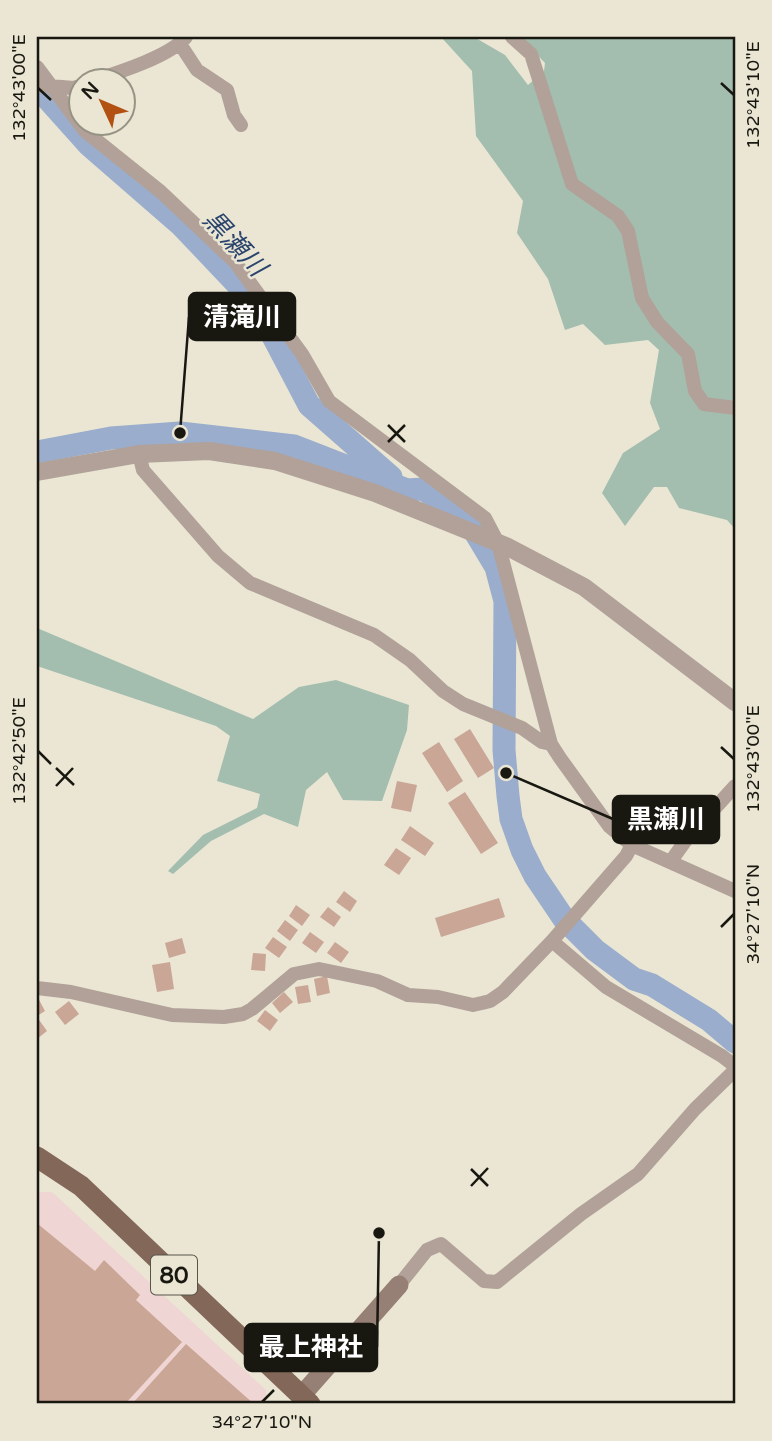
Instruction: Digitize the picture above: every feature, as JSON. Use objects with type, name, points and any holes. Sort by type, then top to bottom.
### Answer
[{"type":"main road","name":"80","points":[[39,1161],[81,1186],[302,1401]]},
{"type":"main road","points":[[302,1401],[399,1285]]},
{"type":"street","points":[[512,37],[531,54],[572,184],[618,216],[628,232],[642,298],[657,322],[688,354],[695,391],[704,404],[735,408]]},
{"type":"street","points":[[134,66],[183,41],[197,70],[227,90],[234,115],[241,125]]},
{"type":"street","points":[[37,67],[45,86],[85,131],[161,192],[235,262],[302,354],[329,401],[485,518],[498,543],[551,744],[609,827],[632,845],[735,891]]},
{"type":"street","points":[[45,86],[66,87]]},
{"type":"street","points":[[37,472],[139,454],[209,451],[275,461],[375,493],[498,543],[584,587],[735,702]]},
{"type":"street","points":[[139,454],[143,470],[218,556],[250,583],[374,635],[410,660],[443,691],[463,705],[522,728],[542,742],[551,744]]},
{"type":"street","points":[[671,861],[686,840],[735,786]]},
{"type":"street","points":[[37,988],[71,992],[172,1015],[224,1017],[243,1014],[252,1009],[293,974],[319,969],[377,981],[408,995],[438,997],[473,1005],[490,1001],[503,992],[554,939],[626,856],[632,845]]},
{"type":"street","points":[[399,1285],[427,1250],[441,1244],[484,1281],[497,1282],[581,1214],[638,1174],[735,1068],[722,1056],[606,987],[554,939]]},
{"type":"shaded area","points":[[37,1192],[52,1192],[266,1390],[267,1404],[37,1404]]},
{"type":"green space","points":[[441,37],[474,37],[505,55],[528,85],[544,71],[545,63],[520,37],[735,37],[735,529],[727,520],[679,508],[667,487],[654,487],[625,526],[602,493],[623,453],[660,429],[650,403],[659,350],[648,340],[605,345],[583,324],[565,330],[548,279],[517,233],[523,201],[476,136],[472,71]]},
{"type":"green space","points":[[37,628],[253,719],[299,687],[336,680],[409,705],[407,730],[382,801],[343,800],[327,772],[306,790],[298,827],[264,814],[211,841],[173,874],[168,871],[203,835],[257,808],[260,794],[217,781],[230,736],[216,726],[37,666]]},
{"type":"building","points":[[470,729],[494,768],[478,778],[454,739]]},
{"type":"building","points":[[439,742],[463,781],[447,792],[422,753]]},
{"type":"building","points":[[397,781],[417,785],[411,812],[391,808]]},
{"type":"building","points":[[465,792],[498,843],[481,854],[448,803]]},
{"type":"building","points":[[410,826],[434,843],[425,856],[401,840]]},
{"type":"building","points":[[396,848],[411,858],[399,875],[384,865]]},
{"type":"building","points":[[344,891],[357,901],[350,912],[336,902]]},
{"type":"building","points":[[499,898],[505,917],[441,937],[435,918]]},
{"type":"building","points":[[296,905],[310,915],[302,926],[289,916]]},
{"type":"building","points":[[328,907],[341,917],[334,927],[320,917]]},
{"type":"building","points":[[285,920],[298,930],[290,941],[277,931]]},
{"type":"building","points":[[310,932],[324,942],[316,953],[302,943]]},
{"type":"building","points":[[273,937],[287,947],[279,958],[265,948]]},
{"type":"building","points":[[182,938],[186,953],[169,958],[165,943]]},
{"type":"building","points":[[335,942],[349,952],[341,963],[327,953]]},
{"type":"building","points":[[253,953],[266,954],[265,971],[251,970]]},
{"type":"building","points":[[170,962],[174,989],[157,992],[152,965]]},
{"type":"building","points":[[327,976],[330,993],[317,996],[314,979]]},
{"type":"building","points":[[308,985],[311,1002],[298,1004],[295,987]]},
{"type":"building","points":[[284,992],[293,1002],[280,1013],[272,1003]]},
{"type":"building","points":[[37,996],[45,1011],[37,1016]]},
{"type":"building","points":[[69,1001],[79,1014],[65,1025],[55,1012]]},
{"type":"building","points":[[265,1010],[278,1020],[270,1031],[257,1021]]},
{"type":"building","points":[[37,1017],[47,1031],[37,1039]]},
{"type":"building","points":[[38,1224],[95,1271],[104,1260],[140,1295],[136,1300],[182,1342],[125,1404],[37,1404]]},
{"type":"building","points":[[186,1344],[254,1404],[132,1404]]},
{"type":"waterway","name":"黒瀬川","points":[[37,87],[89,145],[181,225],[238,285],[267,325],[309,405],[391,477]]},
{"type":"waterway","name":"黒瀬川","points":[[37,452],[111,438],[180,433],[294,446],[407,490],[423,489],[453,509],[472,527],[496,567],[505,601],[504,750],[508,796],[511,819],[535,876],[564,919],[595,950],[634,979],[652,985],[709,1020],[735,1042]]},
{"type":"place","name":"清滝川","points":[[180,433]]},
{"type":"place","name":"黒瀬川","points":[[506,773]]},
{"type":"place","name":"最上神社","points":[[379,1233]]}]
